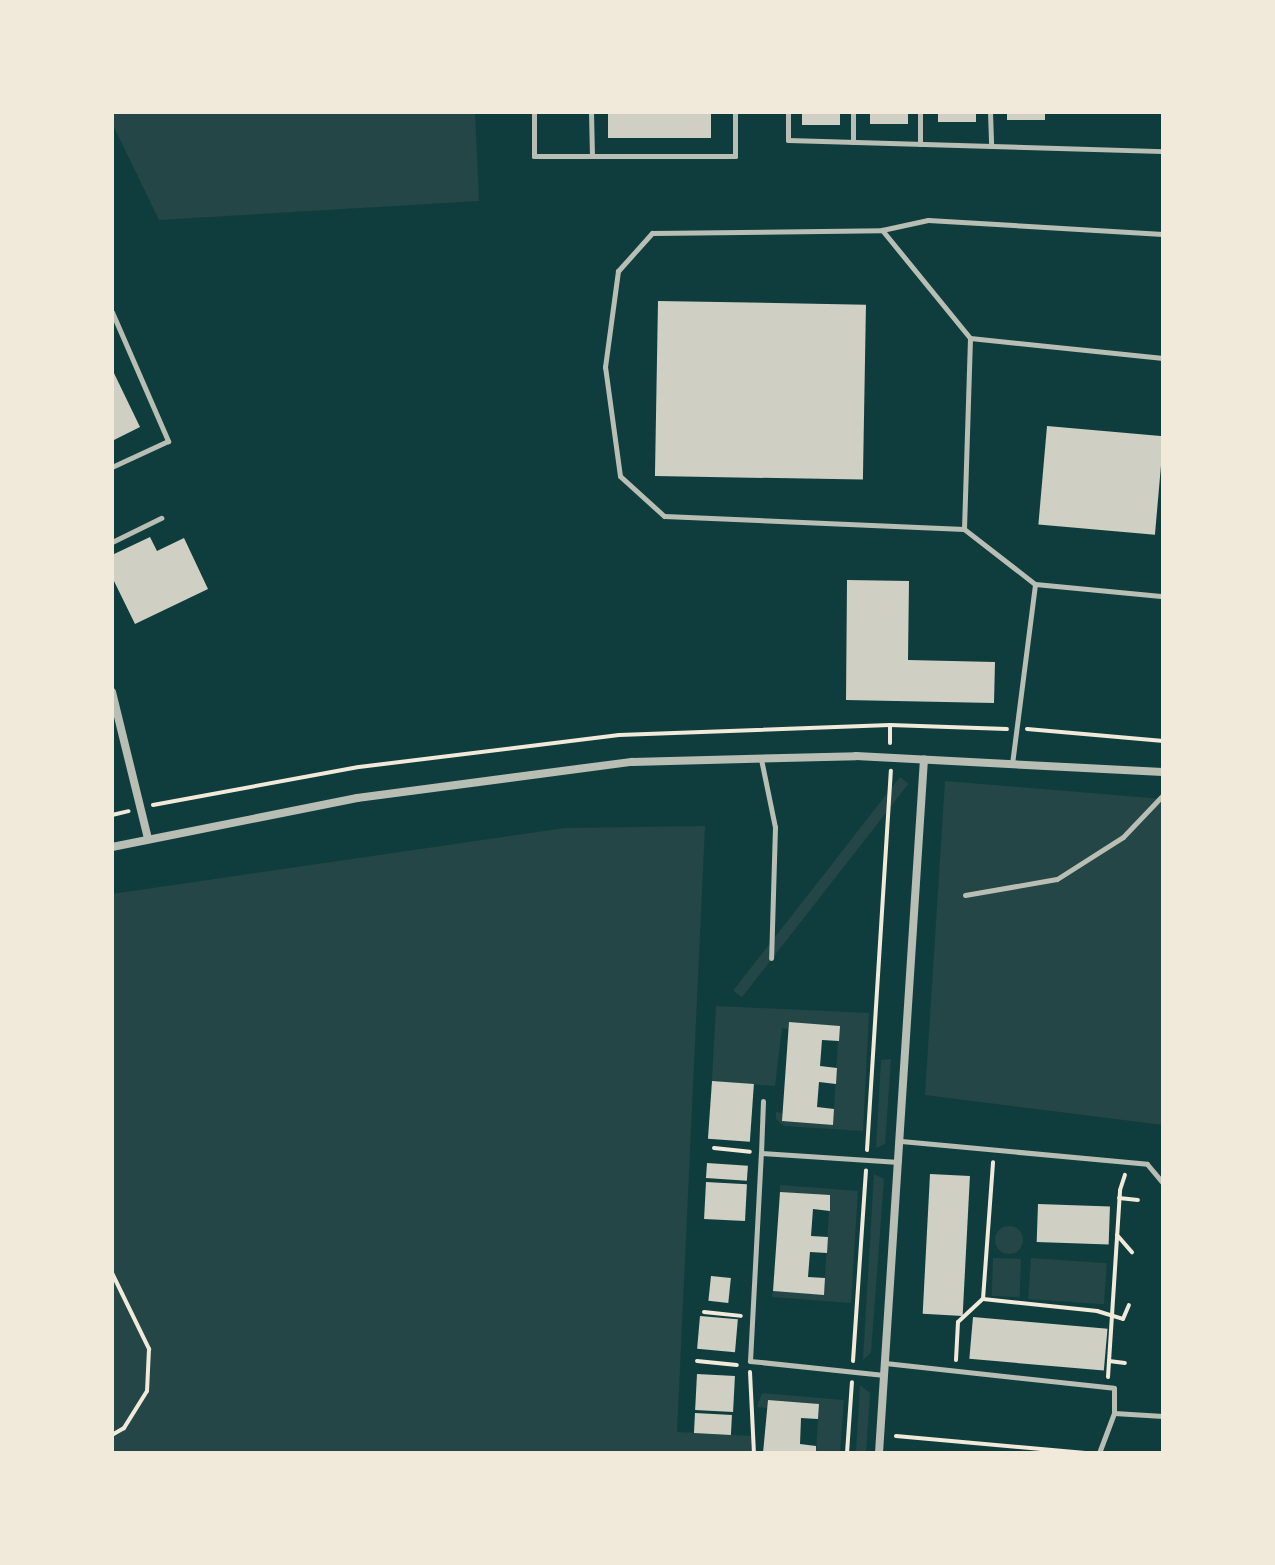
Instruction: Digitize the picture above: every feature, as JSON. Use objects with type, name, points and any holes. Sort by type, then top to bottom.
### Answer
[{"type":"street","points":[[113,698],[148,839]]},
{"type":"street","points":[[112,847],[357,798],[632,762],[890,758],[1163,772]]},
{"type":"street","points":[[879,1453],[924,759]]},
{"type":"lane","points":[[534,112],[534,156],[735,156],[735,112]]},
{"type":"lane","points":[[591,112],[592,156]]},
{"type":"lane","points":[[788,112],[788,140],[1163,151]]},
{"type":"lane","points":[[853,112],[853,142]]},
{"type":"lane","points":[[920,112],[920,144]]},
{"type":"lane","points":[[990,112],[991,146]]},
{"type":"lane","points":[[1163,234],[928,220],[882,230],[652,233],[618,271],[605,367],[620,476],[664,516],[964,529],[1035,584],[1163,596]]},
{"type":"lane","points":[[882,230],[970,338],[964,529]]},
{"type":"lane","points":[[112,312],[168,441],[112,467]]},
{"type":"lane","points":[[970,338],[1163,358]]},
{"type":"lane","points":[[112,542],[161,518]]},
{"type":"lane","points":[[1012,764],[1035,584]]},
{"type":"lane","points":[[761,759],[775,827],[771,958]]},
{"type":"lane","points":[[965,895],[1057,879],[1123,837],[1163,795]]},
{"type":"lane","points":[[763,1101],[750,1361],[884,1375]]},
{"type":"lane","points":[[901,1141],[1147,1164],[1163,1183]]},
{"type":"lane","points":[[761,1153],[899,1162]]},
{"type":"lane","points":[[885,1363],[1114,1388],[1114,1413],[1099,1453]]},
{"type":"lane","points":[[1114,1413],[1163,1416]]},
{"type":"path","points":[[847,1453],[890,725]]},
{"type":"path","points":[[714,1148],[761,1153]]},
{"type":"path","points":[[955,1371],[958,1322],[983,1299],[994,1150]]},
{"type":"path","points":[[1107,1388],[1119,1198],[1130,1163]]},
{"type":"path","points":[[1119,1198],[1138,1200]]},
{"type":"path","points":[[1117,1235],[1132,1252]]},
{"type":"path","points":[[112,1273],[149,1349],[147,1391],[124,1428],[112,1435]]},
{"type":"path","points":[[983,1299],[1097,1311],[1123,1319],[1129,1305]]},
{"type":"path","points":[[704,1312],[752,1317]]},
{"type":"path","points":[[697,1361],[740,1366],[750,1361],[754,1453]]},
{"type":"path","points":[[1109,1361],[1125,1363]]},
{"type":"path","points":[[896,1436],[1088,1453]]},
{"type":"shaded area","points":[[112,112],[475,112],[479,201],[159,220],[112,123]]},
{"type":"shaded area","points":[[900,777],[909,784],[742,997],[733,991]]},
{"type":"shaded area","points":[[945,781],[1163,799],[1163,1125],[925,1095]]},
{"type":"shaded area","points":[[705,826],[677,1432],[753,1436],[752,1453],[112,1453],[112,894],[565,828]]},
{"type":"shaded area","points":[[716,1006],[869,1013],[863,1131],[784,1126],[776,1119],[776,1112],[783,1113],[783,1121],[833,1125],[839,1026],[789,1022],[788,1029],[782,1028],[775,1086],[712,1081]]},
{"type":"shaded area","points":[[891,1059],[885,1144],[876,1148],[881,1060]]},
{"type":"shaded area","points":[[874,1174],[884,1179],[871,1353],[863,1360]]},
{"type":"shaded area","points":[[780,1185],[858,1191],[851,1303],[772,1297],[773,1291],[824,1294],[830,1196],[780,1192]]},
{"type":"shaded area","points":[[1009,1226],[1019,1230],[1023,1240],[1019,1250],[1009,1254],[999,1250],[995,1240],[999,1230]]},
{"type":"shaded area","points":[[993,1258],[1021,1259],[1020,1297],[992,1296]]},
{"type":"shaded area","points":[[1031,1258],[1107,1263],[1104,1304],[1028,1299]]},
{"type":"shaded area","points":[[860,1385],[870,1393],[866,1453],[856,1453]]},
{"type":"shaded area","points":[[762,1393],[844,1400],[840,1453],[816,1453],[819,1404],[769,1400],[768,1408],[757,1407]]},
{"type":"building","points":[[608,112],[711,112],[711,138],[608,138]]},
{"type":"building","points":[[802,112],[840,112],[840,125],[802,125]]},
{"type":"building","points":[[870,112],[908,112],[908,124],[870,124]]},
{"type":"building","points":[[938,112],[976,112],[976,122],[938,122]]},
{"type":"building","points":[[1007,112],[1045,112],[1045,120],[1007,120]]},
{"type":"building","points":[[658,301],[866,305],[863,480],[655,476]]},
{"type":"building","points":[[112,369],[140,427],[112,441]]},
{"type":"building","points":[[1047,426],[1163,436],[1155,535],[1038,525]]},
{"type":"building","points":[[150,537],[157,551],[184,538],[208,589],[135,624],[112,577],[112,555]]},
{"type":"building","points":[[847,580],[909,581],[908,660],[995,662],[994,703],[846,700]]},
{"type":"building","points":[[789,1022],[840,1026],[839,1041],[822,1040],[820,1066],[837,1068],[836,1084],[819,1082],[817,1107],[834,1109],[833,1125],[782,1121]]},
{"type":"building","points":[[712,1081],[754,1084],[750,1142],[708,1139]]},
{"type":"building","points":[[707,1163],[748,1166],[747,1181],[706,1178]]},
{"type":"building","points":[[930,1174],[970,1176],[963,1316],[923,1314]]},
{"type":"building","points":[[706,1182],[747,1184],[745,1221],[704,1219]]},
{"type":"building","points":[[780,1192],[830,1195],[830,1211],[813,1209],[811,1236],[828,1237],[827,1253],[810,1252],[808,1277],[825,1278],[824,1295],[773,1291]]},
{"type":"building","points":[[1038,1204],[1110,1207],[1109,1244],[1037,1242]]},
{"type":"building","points":[[711,1276],[731,1278],[728,1303],[708,1301]]},
{"type":"building","points":[[700,1316],[738,1319],[735,1352],[697,1349]]},
{"type":"building","points":[[973,1317],[1107,1329],[1104,1371],[969,1359]]},
{"type":"building","points":[[697,1374],[735,1376],[733,1412],[695,1410]]},
{"type":"building","points":[[768,1400],[819,1404],[818,1419],[801,1418],[800,1444],[816,1446],[816,1453],[763,1453]]},
{"type":"building","points":[[695,1413],[732,1415],[731,1435],[694,1433]]}]
